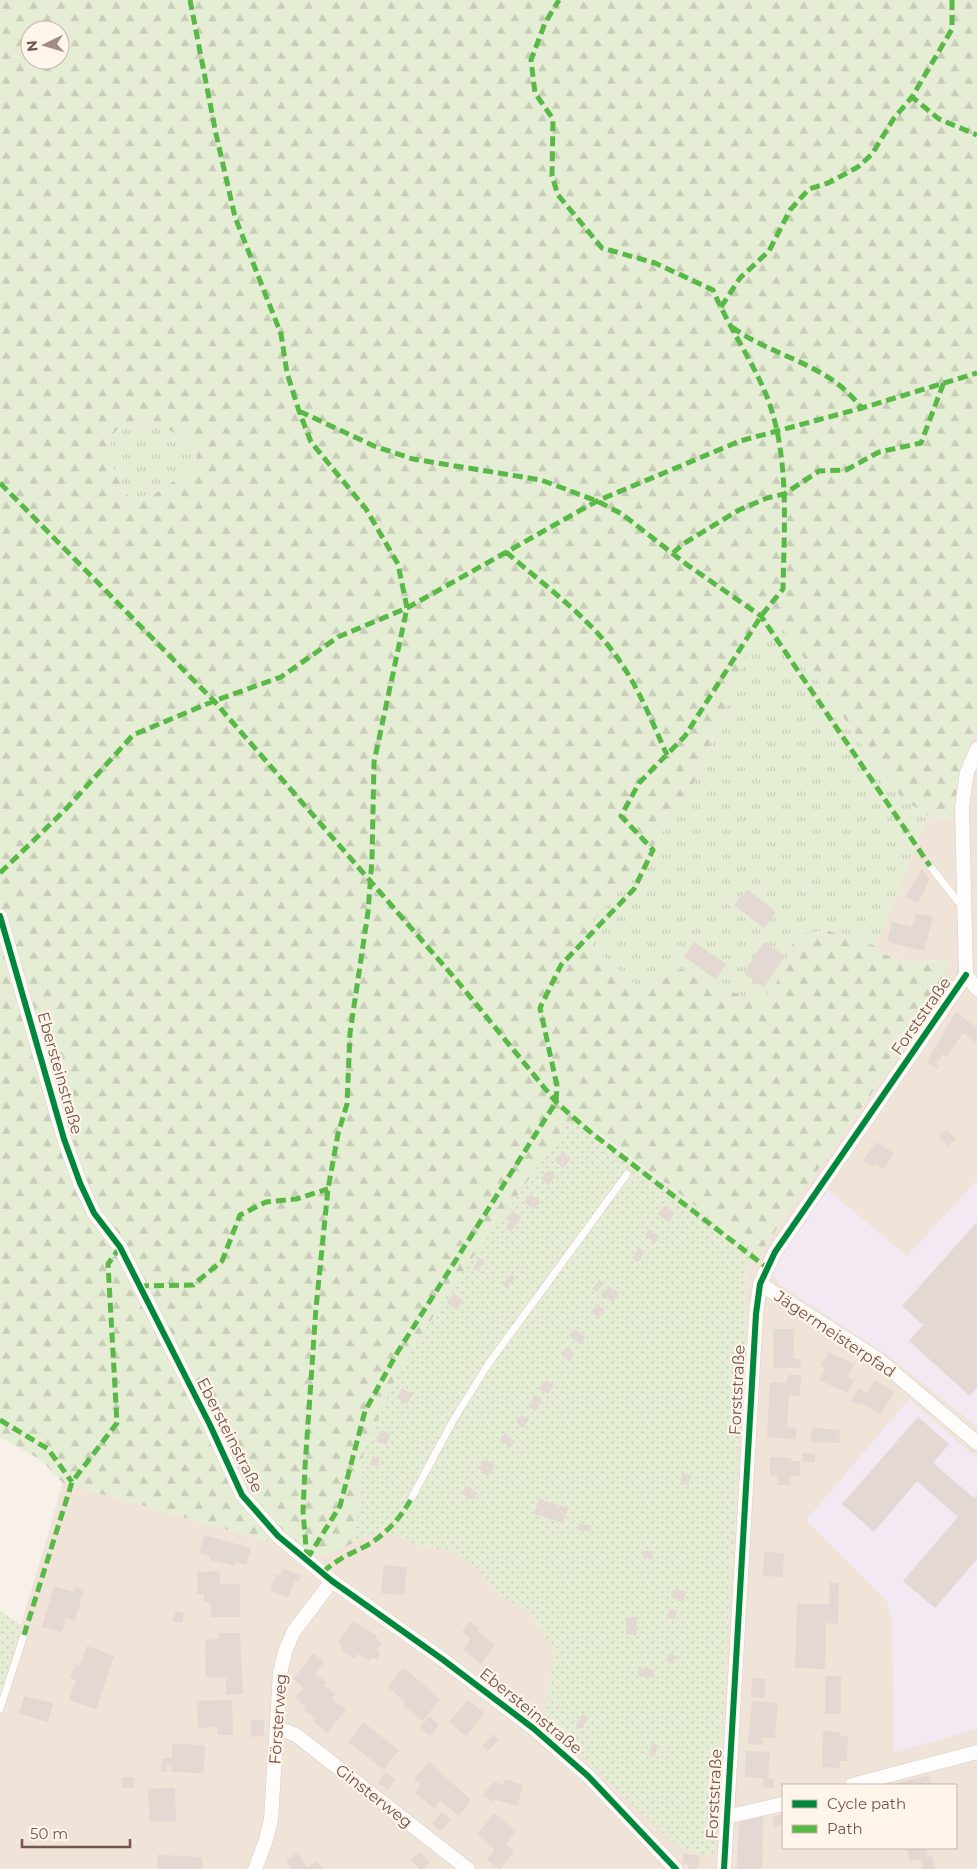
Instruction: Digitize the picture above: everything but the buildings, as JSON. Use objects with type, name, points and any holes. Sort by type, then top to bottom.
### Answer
[{"type":"street","points":[[977,749],[967,772],[962,807],[966,911],[966,975],[977,989]]},
{"type":"street","name":"Ebersteinstraße","points":[[0,916],[64,1139],[80,1184],[94,1213],[120,1247],[242,1495],[278,1536],[332,1581],[442,1659],[532,1728],[588,1776],[676,1869]]},
{"type":"street","name":"Forststraße","points":[[724,1869],[756,1314],[760,1284],[775,1252],[966,975]]},
{"type":"street","name":"Jägermeisterpfad","points":[[760,1284],[878,1360],[977,1443]]},
{"type":"street","name":"Försterweg","points":[[255,1869],[271,1820],[280,1673],[286,1649],[298,1626],[332,1581]]},
{"type":"street","name":"Ginsterweg","points":[[278,1728],[296,1735],[468,1869]]},
{"type":"street","points":[[856,1784],[977,1752]]},
{"type":"street","points":[[726,1817],[782,1804]]},
{"type":"lane","points":[[930,866],[956,903],[966,911]]},
{"type":"lane","points":[[412,1497],[454,1418],[489,1363],[627,1174]]},
{"type":"lane","points":[[0,1709],[24,1635]]},
{"type":"shaded area","points":[[977,729],[977,1869],[0,1869],[0,1696],[63,1483],[278,1544],[362,1538],[381,1530],[412,1543],[455,1552],[481,1572],[503,1598],[530,1613],[555,1651],[544,1719],[746,1320],[744,1292],[747,1267],[759,1254],[932,1007],[935,960],[913,963],[883,954],[876,946],[928,816],[952,819],[960,767]]},
{"type":"shaded area","points":[[977,1180],[977,1427],[891,1358],[780,1285],[773,1275],[771,1265],[828,1190],[907,1256]]},
{"type":"shaded area","points":[[909,1399],[977,1458],[977,1729],[894,1753],[892,1623],[887,1601],[806,1520]]},
{"type":"green space","points":[[0,0],[977,0],[977,729],[960,767],[952,819],[928,816],[902,798],[868,754],[779,621],[755,635],[697,778],[637,871],[591,922],[593,948],[640,988],[654,985],[681,969],[755,1002],[773,991],[796,935],[826,930],[876,946],[883,954],[913,963],[946,960],[946,970],[932,1007],[759,1254],[595,1130],[363,1456],[355,1542],[326,1556],[278,1544],[63,1483],[41,1460],[0,1437]],"holes":[[[148,419],[184,438],[197,454],[195,467],[148,498],[131,499],[120,482],[111,460],[110,449],[116,431],[130,422]]]},
{"type":"green space","points":[[148,419],[184,438],[197,455],[195,467],[148,498],[131,499],[120,482],[111,460],[110,449],[112,439],[116,431],[125,424]]},
{"type":"green space","points":[[779,621],[868,754],[902,798],[928,816],[876,946],[826,930],[796,935],[773,991],[755,1002],[681,969],[654,985],[640,988],[593,948],[591,922],[637,871],[697,778],[755,635]]},
{"type":"green space","points":[[579,1120],[759,1254],[747,1267],[744,1292],[746,1320],[715,1853],[706,1855],[680,1849],[544,1719],[555,1651],[530,1613],[503,1598],[481,1572],[454,1552],[412,1543],[381,1530],[355,1542],[363,1456],[393,1383],[448,1292],[570,1122]]},
{"type":"green space","points":[[0,1611],[21,1625],[0,1696]]},
{"type":"marked path","points":[[190,0],[216,134],[235,217],[281,334],[287,373],[299,411],[311,442],[366,509],[398,564],[407,608],[374,762],[372,859],[368,912],[350,1033],[347,1104],[338,1134],[328,1189],[316,1308],[305,1467],[303,1511],[307,1559]]},
{"type":"marked path","points":[[307,1559],[340,1506],[365,1411],[397,1353],[556,1102],[557,1086],[540,1008],[561,965],[634,889],[653,850],[621,816],[639,783],[685,736],[761,616],[783,589],[784,486],[778,434],[762,385],[713,290],[655,263],[602,248],[558,195],[552,176],[553,119],[535,93],[531,60],[545,23],[559,0]]},
{"type":"marked path","points":[[952,0],[952,29],[912,97],[939,119],[977,135]]},
{"type":"marked path","points":[[721,307],[740,278],[769,251],[790,210],[809,189],[828,183],[858,167],[872,154],[894,118],[912,97]]},
{"type":"marked path","points":[[732,327],[753,340],[833,380],[862,408]]},
{"type":"marked path","points":[[0,873],[65,810],[133,735],[214,701],[281,677],[338,637],[407,608],[597,501],[740,441],[862,408],[977,373]]},
{"type":"marked path","points":[[673,553],[683,544],[739,510],[767,498],[784,494],[819,471],[846,470],[879,452],[921,443],[944,382]]},
{"type":"marked path","points":[[299,411],[374,446],[413,459],[541,480],[597,501],[622,514],[686,564],[761,616],[930,866]]},
{"type":"marked path","points":[[0,483],[214,701],[458,982],[556,1102],[589,1131],[766,1267]]},
{"type":"marked path","points":[[506,552],[568,604],[610,648],[634,685],[667,755]]},
{"type":"marked path","points":[[139,1286],[193,1285],[222,1261],[240,1215],[266,1202],[296,1199],[328,1189]]},
{"type":"marked path","points":[[24,1635],[72,1482],[117,1423],[108,1264],[120,1247]]},
{"type":"marked path","points":[[0,1420],[48,1449],[72,1482]]},
{"type":"marked path","points":[[323,1572],[339,1560],[380,1537],[398,1518],[412,1497]]},
{"type":"cycle path","points":[[0,916],[64,1139],[80,1183],[94,1213],[120,1247],[210,1425],[242,1495],[278,1536],[332,1581],[442,1659],[533,1728],[588,1776],[676,1869]]},
{"type":"cycle path","points":[[724,1869],[756,1314],[760,1284],[775,1252],[966,975]]}]
